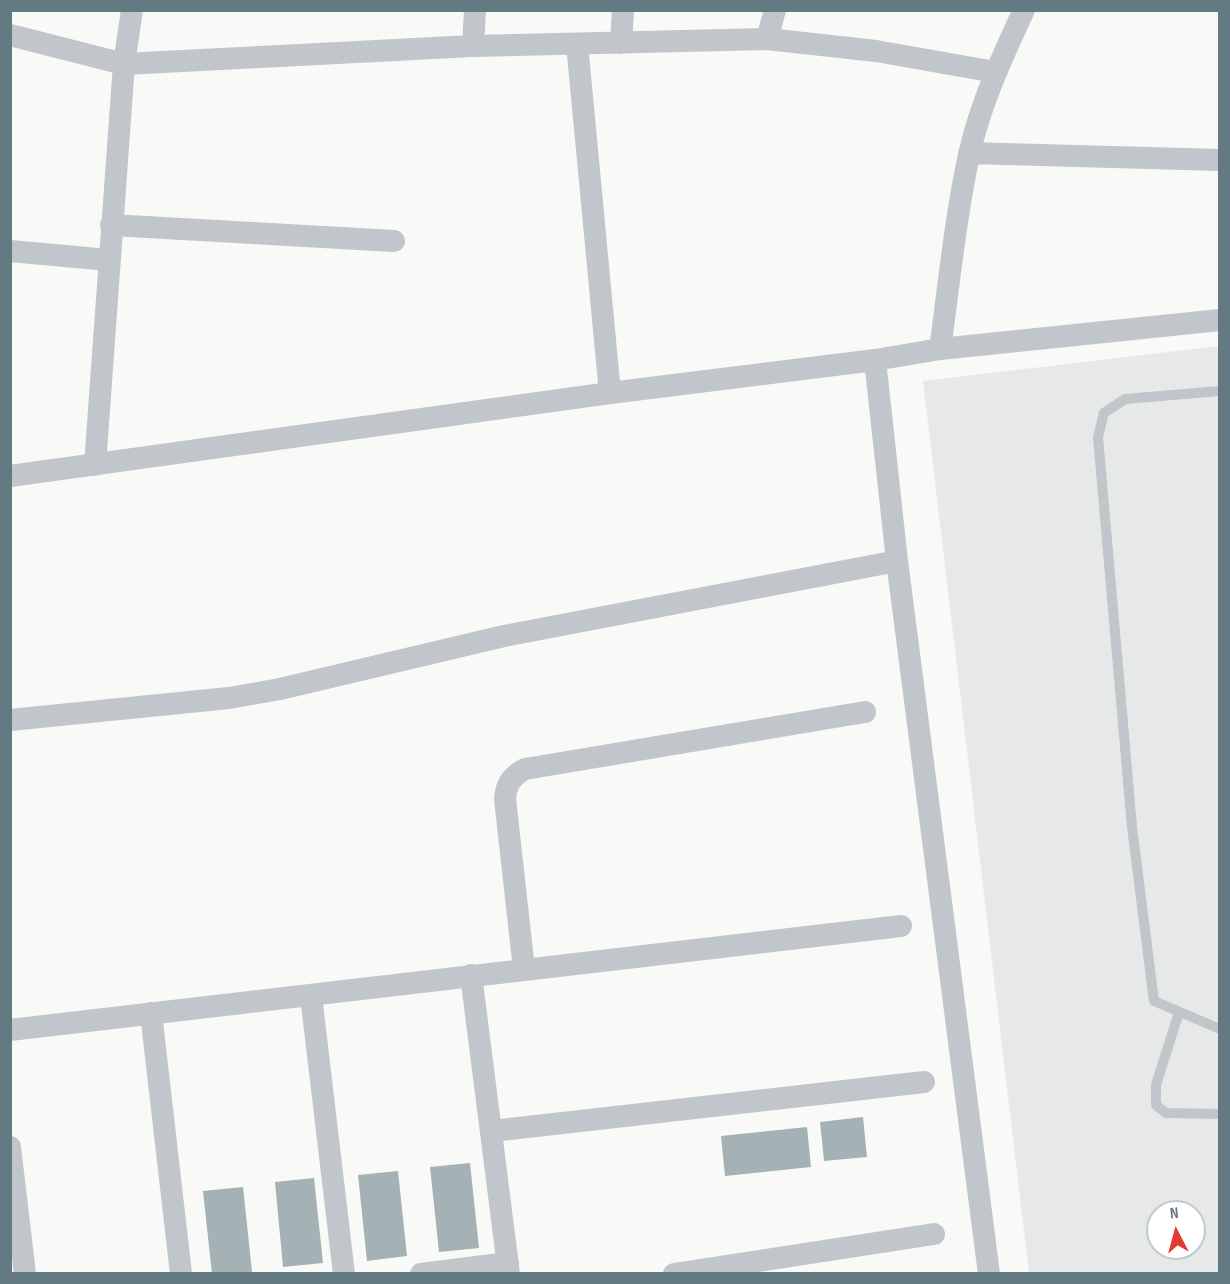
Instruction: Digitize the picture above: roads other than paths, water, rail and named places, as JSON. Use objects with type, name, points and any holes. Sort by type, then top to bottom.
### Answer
[{"type":"street","points":[[95,465],[108,260],[124,64],[132,10]]},
{"type":"street","points":[[473,46],[475,10]]},
{"type":"street","points":[[621,42],[623,10]]},
{"type":"street","points":[[767,39],[775,10]]},
{"type":"street","points":[[940,350],[969,153],[995,72],[1024,10]]},
{"type":"street","points":[[10,35],[124,64],[473,46],[767,39],[876,51],[995,72]]},
{"type":"street","points":[[577,44],[610,393]]},
{"type":"street","points":[[969,153],[1220,160]]},
{"type":"street","points":[[111,225],[394,241]]},
{"type":"street","points":[[10,251],[108,260]]},
{"type":"street","points":[[10,476],[940,350],[1220,320]]},
{"type":"street","points":[[875,360],[897,561],[989,1274]]},
{"type":"street","points":[[10,720],[229,698],[280,690],[504,636],[897,561]]},
{"type":"street","points":[[524,969],[505,799],[510,780],[518,773],[525,769],[865,712]]},
{"type":"street","points":[[10,1030],[901,926]]},
{"type":"street","points":[[421,1274],[509,1268],[471,975]]},
{"type":"street","points":[[311,996],[344,1274]]},
{"type":"street","points":[[151,1013],[182,1274]]},
{"type":"street","points":[[492,1131],[924,1082]]},
{"type":"street","points":[[10,1147],[25,1274]]},
{"type":"street","points":[[674,1274],[933,1234]]},
{"type":"lane","points":[[1220,391],[1125,399],[1104,413],[1098,437],[1132,827],[1154,1001],[1220,1029]]},
{"type":"lane","points":[[1179,1012],[1156,1084],[1156,1105],[1166,1113],[1220,1114]]}]
